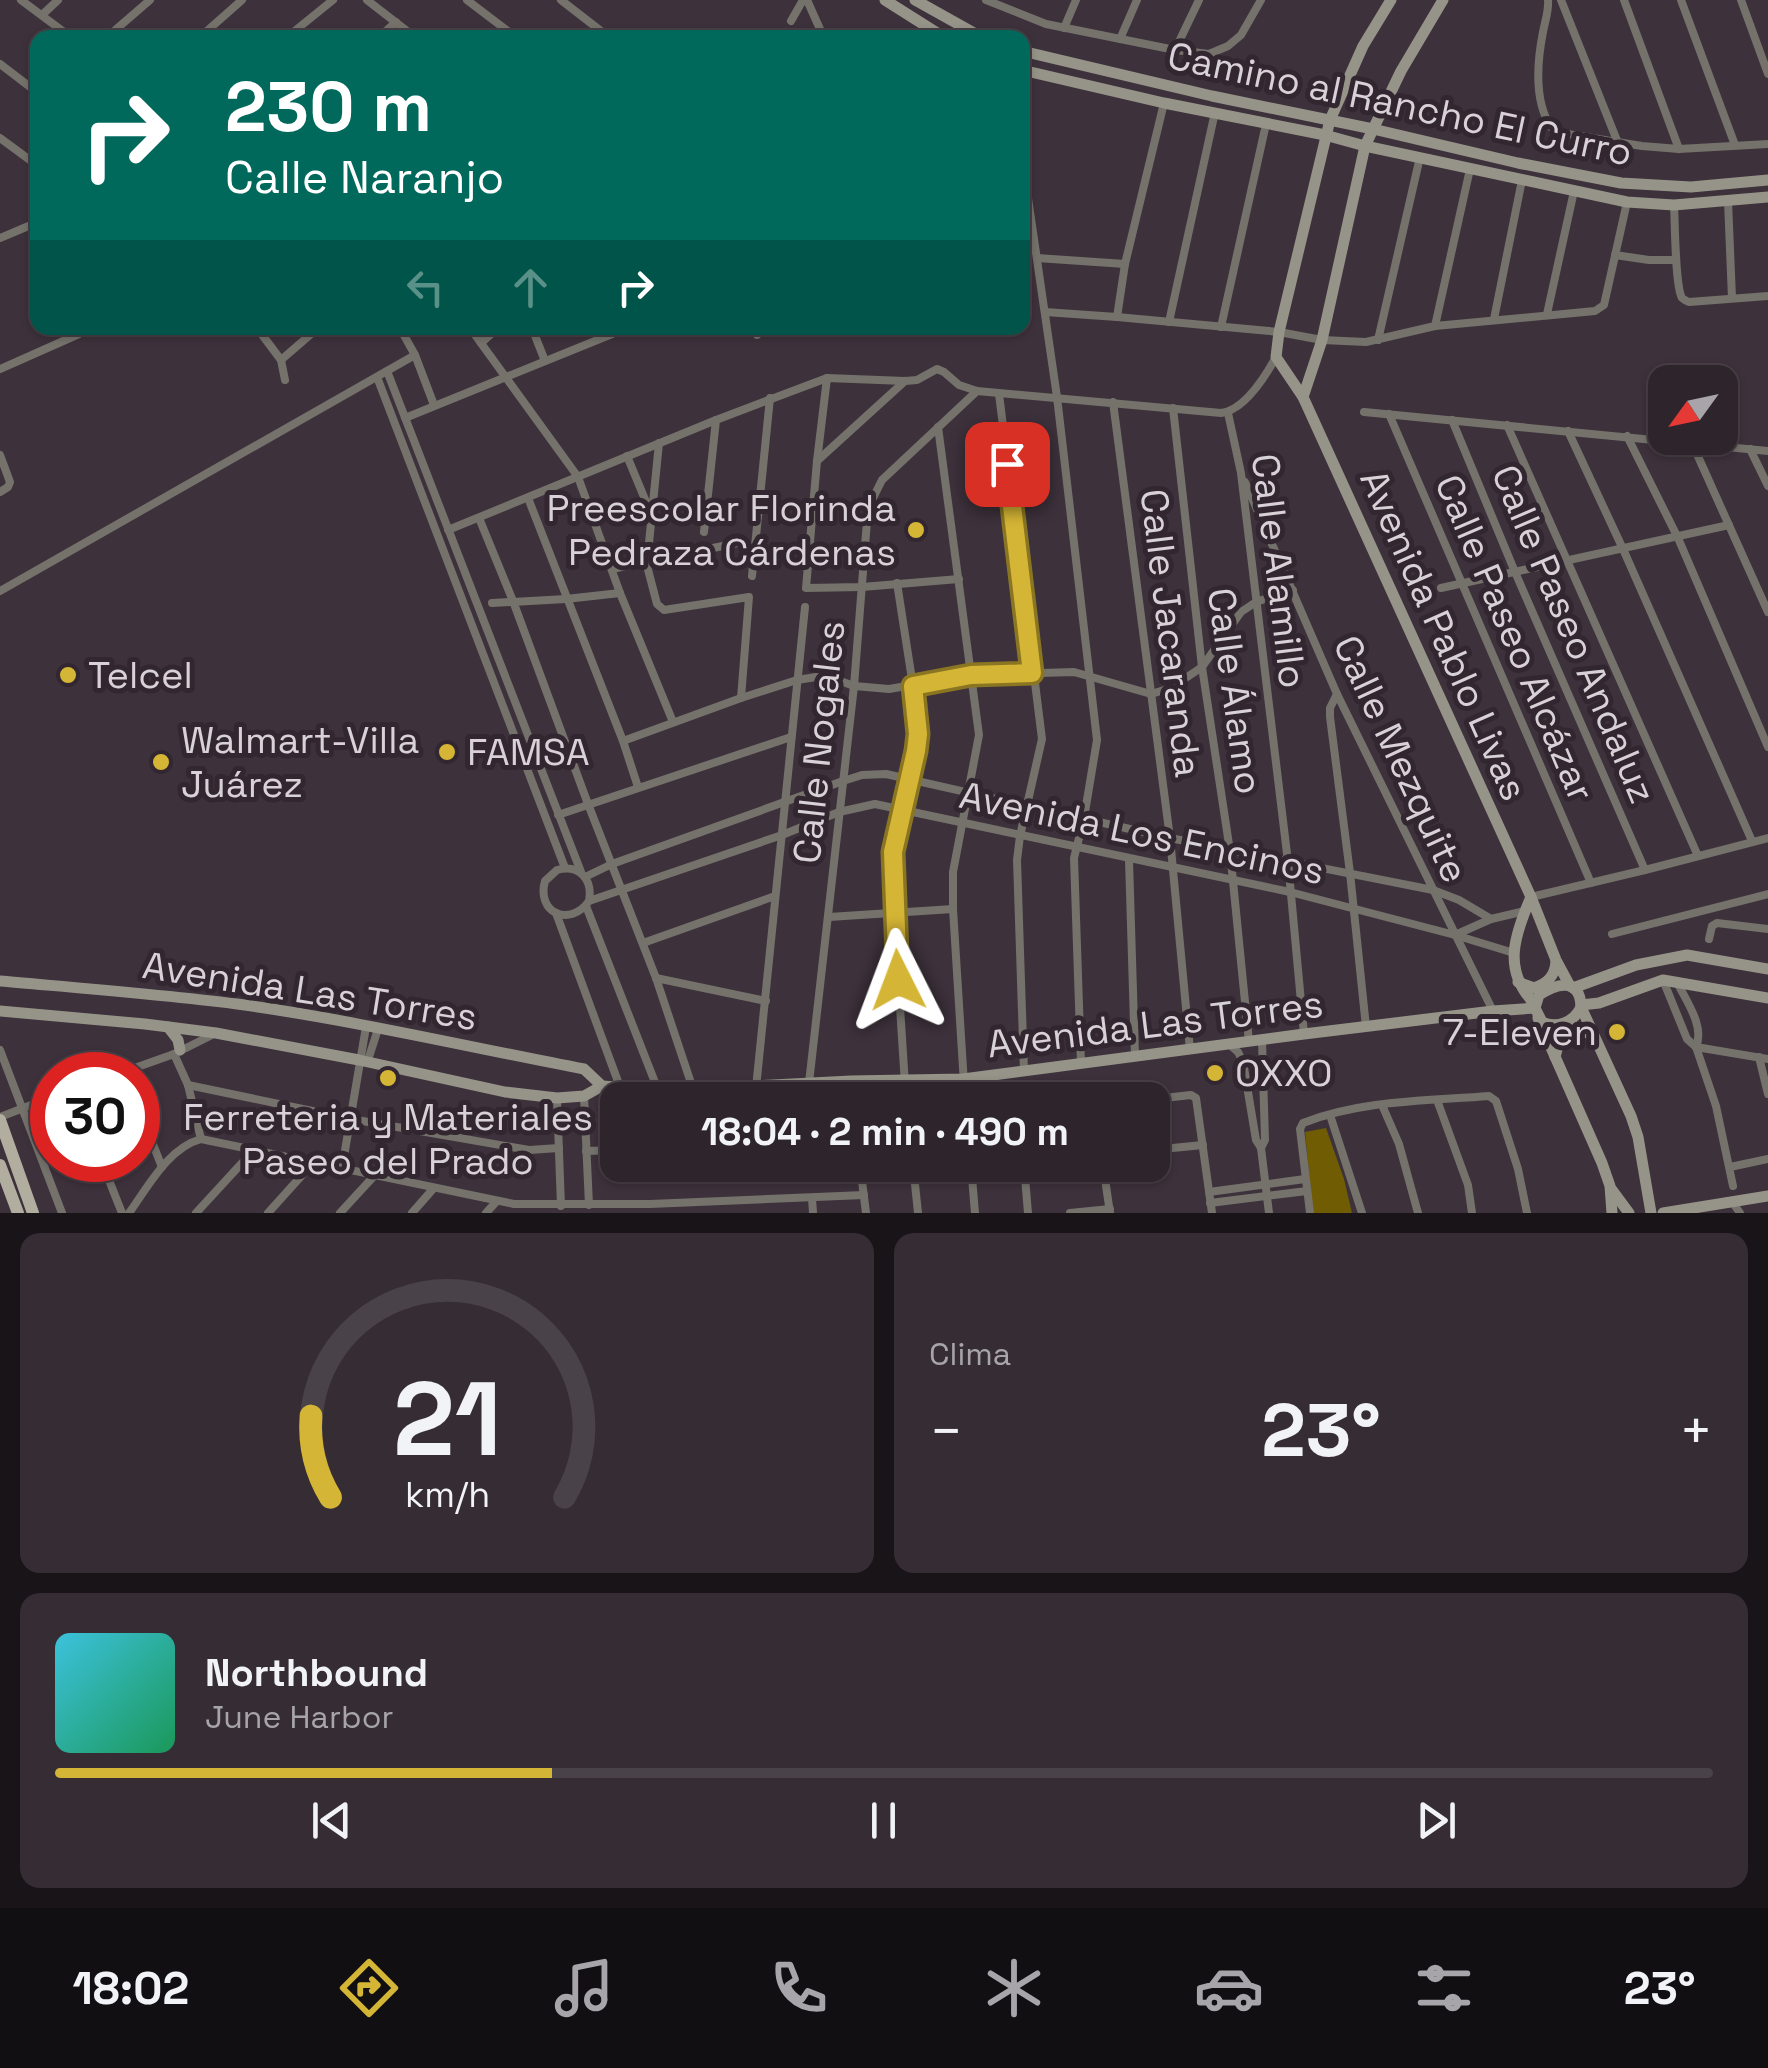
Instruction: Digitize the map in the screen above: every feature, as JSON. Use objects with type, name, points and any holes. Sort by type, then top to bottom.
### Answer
[{"type":"main road","points":[[0,1119],[33,1213]]},
{"type":"main road","points":[[0,1165],[18,1213]]},
{"type":"street","points":[[21,0],[62,30]]},
{"type":"street","points":[[42,15],[58,0]]},
{"type":"street","points":[[115,30],[150,0]]},
{"type":"street","points":[[207,30],[242,0]]},
{"type":"street","points":[[296,30],[333,0]]},
{"type":"street","points":[[367,0],[406,30]]},
{"type":"street","points":[[467,0],[506,30]]},
{"type":"street","points":[[561,0],[600,30]]},
{"type":"street","points":[[792,21],[805,0]]},
{"type":"street","points":[[805,0],[820,30]]},
{"type":"street","points":[[885,0],[904,6],[936,30]]},
{"type":"street","points":[[914,0],[968,30]]},
{"type":"street","points":[[986,0],[1064,28],[1208,54],[1228,46],[1241,35],[1262,0]]},
{"type":"street","points":[[1008,10],[1012,0]]},
{"type":"street","points":[[1064,28],[1076,0]]},
{"type":"street","points":[[1120,39],[1138,0]]},
{"type":"street","points":[[1175,50],[1199,0]]},
{"type":"street","points":[[448,530],[827,378],[905,381],[917,380],[936,369],[976,391],[1228,413],[1249,395],[1276,357],[1325,135],[1363,46],[1391,0]]},
{"type":"street","points":[[1303,397],[1322,340],[1366,146],[1402,70],[1443,0]]},
{"type":"street","points":[[1624,0],[1679,148]]},
{"type":"street","points":[[1681,0],[1736,145]]},
{"type":"street","points":[[1741,0],[1768,74]]},
{"type":"street","points":[[1618,142],[1562,3],[1549,4],[1539,56],[1541,100],[1549,124],[1560,134],[1618,142],[1679,148],[1768,144]]},
{"type":"street","points":[[387,30],[396,22]]},
{"type":"street","name":"Camino al Rancho El Curro","points":[[1030,53],[1212,96],[1622,183],[1691,187],[1768,180]]},
{"type":"street","points":[[0,64],[30,86]]},
{"type":"street","points":[[1030,72],[1627,202],[1674,205],[1768,197]]},
{"type":"street","points":[[1117,316],[1164,103]]},
{"type":"street","points":[[1169,322],[1215,112]]},
{"type":"street","points":[[1221,327],[1266,124]]},
{"type":"street","points":[[0,138],[30,160]]},
{"type":"street","points":[[1378,340],[1420,157]]},
{"type":"street","points":[[1435,326],[1470,168]]},
{"type":"street","points":[[1494,320],[1522,180]]},
{"type":"street","points":[[1547,314],[1574,191]]},
{"type":"street","points":[[1728,201],[1732,298]]},
{"type":"street","points":[[1045,312],[1358,342],[1435,326],[1595,311],[1604,305],[1627,202]]},
{"type":"street","points":[[1674,205],[1676,260],[1684,300],[1768,296]]},
{"type":"street","points":[[1030,211],[1058,397],[1098,740],[1074,870],[1082,1064]]},
{"type":"street","points":[[0,238],[30,225]]},
{"type":"street","points":[[1615,254],[1676,260]]},
{"type":"street","points":[[1037,258],[1126,264]]},
{"type":"street","points":[[0,369],[69,335]]},
{"type":"street","points":[[262,335],[281,360],[285,380]]},
{"type":"street","points":[[281,360],[310,335]]},
{"type":"street","points":[[407,335],[434,406]]},
{"type":"street","points":[[475,335],[578,477],[673,722]]},
{"type":"street","points":[[481,343],[490,335]]},
{"type":"street","points":[[535,335],[545,361]]},
{"type":"street","points":[[593,335],[595,340]]},
{"type":"street","points":[[405,418],[608,335]]},
{"type":"street","points":[[0,591],[415,355]]},
{"type":"street","name":"Avenida Pablo Livas","points":[[1276,357],[1303,397],[1531,897],[1556,960],[1572,987]]},
{"type":"street","points":[[387,371],[558,815],[590,888],[587,903],[655,1082]]},
{"type":"street","points":[[376,378],[565,868]]},
{"type":"street","points":[[827,378],[806,588],[959,579]]},
{"type":"street","points":[[817,461],[905,381]]},
{"type":"street","name":"Calle Nogales","points":[[809,1082],[854,686],[868,508],[882,480],[976,391]]},
{"type":"street","points":[[998,394],[1042,739],[1020,836],[1017,880],[1024,1072]]},
{"type":"street","points":[[752,576],[770,398]]},
{"type":"street","name":"Calle Jacaranda","points":[[1114,402],[1170,838],[1190,1050]]},
{"type":"street","name":"Calle Álamo","points":[[1173,408],[1202,667],[1256,1041],[1262,1060],[1265,1140],[1260,1148]]},
{"type":"street","points":[[1364,412],[1648,438]]},
{"type":"street","name":"Calle Alamillo","points":[[1228,413],[1241,473],[1288,862],[1304,1034]]},
{"type":"street","name":"Calle Paseo Alcázar","points":[[1388,414],[1591,883]]},
{"type":"street","points":[[704,532],[716,420]]},
{"type":"street","name":"Calle Paseo Andaluz","points":[[1452,420],[1645,870]]},
{"type":"street","points":[[1507,425],[1698,856]]},
{"type":"street","points":[[938,427],[979,735],[953,872],[963,1080]]},
{"type":"street","points":[[1568,431],[1752,841]]},
{"type":"street","points":[[1628,436],[1678,538],[1768,748]]},
{"type":"street","points":[[649,543],[659,443]]},
{"type":"street","points":[[1738,448],[1768,451]]},
{"type":"street","points":[[1750,449],[1768,486]]},
{"type":"street","points":[[0,455],[10,482],[0,492]]},
{"type":"street","points":[[1697,455],[1768,612]]},
{"type":"street","points":[[627,456],[650,513]]},
{"type":"street","points":[[409,461],[420,457]]},
{"type":"street","name":"Calle Mezquite","points":[[1241,473],[1337,694],[1493,1011]]},
{"type":"street","points":[[528,498],[638,787]]},
{"type":"street","points":[[478,518],[643,943],[690,1082]]},
{"type":"street","points":[[1440,588],[1730,526]]},
{"type":"street","points":[[612,569],[742,542]]},
{"type":"street","points":[[646,562],[657,604],[664,610],[749,597],[741,698]]},
{"type":"street","points":[[897,583],[918,734],[893,852],[904,1080]]},
{"type":"street","points":[[623,740],[741,698],[816,677],[889,689],[971,675],[1074,672],[1151,694],[1170,688],[1202,667],[1241,612],[1256,602],[1293,590]]},
{"type":"street","points":[[492,603],[620,593]]},
{"type":"street","points":[[757,1082],[805,607]]},
{"type":"street","points":[[1337,694],[1330,717],[1366,1027]]},
{"type":"street","points":[[558,815],[791,736]]},
{"type":"street","name":"Avenida Los Encinos","points":[[583,875],[843,781],[876,774],[910,778],[1230,851],[1433,890],[1492,919]]},
{"type":"street","name":"Avenida Los Encinos","points":[[587,903],[839,812],[875,804],[1290,892],[1514,953]]},
{"type":"street","points":[[1768,838],[1531,897],[1514,953],[1518,982],[1525,994],[1547,1024],[1557,1026],[1572,1020],[1581,1006],[1663,980],[1768,998]]},
{"type":"street","points":[[1129,860],[1134,1056]]},
{"type":"street","points":[[583,875],[565,868],[550,874],[542,890],[548,907],[556,913],[573,915],[587,903]]},
{"type":"street","points":[[1612,934],[1768,894]]},
{"type":"street","points":[[643,943],[774,896]]},
{"type":"street","points":[[828,917],[953,909]]},
{"type":"street","points":[[1454,935],[1525,911]]},
{"type":"street","points":[[556,913],[618,1082]]},
{"type":"street","points":[[1709,939],[1712,926],[1717,924],[1768,929]]},
{"type":"street","points":[[1629,1213],[1610,1186],[1555,1059],[1536,1010],[1542,992],[1561,984],[1572,987],[1636,965],[1687,955],[1768,969]]},
{"type":"street","points":[[1518,982],[1534,988],[1546,983],[1556,960]]},
{"type":"street","points":[[1662,960],[1663,980],[1687,1039],[1696,1047],[1716,1106],[1733,1186]]},
{"type":"street","points":[[1662,960],[1698,1026],[1700,1038],[1696,1047]]},
{"type":"street","points":[[656,978],[766,1000]]},
{"type":"street","name":"Avenida Las Torres","points":[[0,981],[238,1005],[372,1028],[584,1069],[600,1084]]},
{"type":"street","points":[[1589,981],[1588,997],[1599,1003]]},
{"type":"street","points":[[1572,987],[1581,999],[1632,1116],[1651,1213]]},
{"type":"street","name":"Avenida Las Torres","points":[[809,1082],[963,1080],[1304,1034],[1493,1011],[1536,1010]]},
{"type":"street","name":"Avenida Las Torres","points":[[0,1011],[216,1033],[505,1092],[558,1098],[584,1096],[600,1087]]},
{"type":"street","points":[[168,1028],[178,1040],[177,1052],[201,1138]]},
{"type":"street","points":[[342,1168],[372,1028]]},
{"type":"street","points":[[1555,1059],[1559,1042],[1572,1030],[1584,1030],[1596,1039]]},
{"type":"street","points":[[160,1059],[216,1033]]},
{"type":"street","points":[[1230,1045],[1243,1062],[1269,1213]]},
{"type":"street","points":[[1696,1047],[1764,1058],[1768,1094]]},
{"type":"street","points":[[0,1050],[62,1213]]},
{"type":"street","points":[[1243,1062],[1262,1060]]},
{"type":"street","points":[[188,1085],[529,1150],[559,1148]]},
{"type":"street","points":[[584,1096],[589,1204]]},
{"type":"street","points":[[1170,1098],[1194,1096],[1198,1102],[1212,1213]]},
{"type":"street","points":[[1310,1213],[1301,1125],[1382,1105],[1489,1096],[1494,1098],[1518,1170],[1528,1213]]},
{"type":"street","points":[[1249,1098],[1263,1097]]},
{"type":"street","points":[[558,1098],[561,1206]]},
{"type":"street","points":[[1437,1100],[1468,1186],[1472,1213]]},
{"type":"street","points":[[0,1119],[30,1105]]},
{"type":"street","points":[[1382,1105],[1418,1213]]},
{"type":"street","points":[[1330,1115],[1362,1213]]},
{"type":"street","points":[[112,1182],[126,1213],[162,1167],[189,1142],[201,1138],[496,1202],[651,1209],[705,1202],[864,1195]]},
{"type":"street","points":[[1170,1148],[1202,1145]]},
{"type":"street","points":[[196,1213],[253,1151]]},
{"type":"street","points":[[586,1151],[600,1151]]},
{"type":"street","points":[[1730,1167],[1768,1159]]},
{"type":"street","points":[[160,1162],[162,1167]]},
{"type":"street","points":[[268,1213],[313,1162]]},
{"type":"street","points":[[340,1213],[374,1176]]},
{"type":"street","points":[[1209,1192],[1305,1179]]},
{"type":"street","points":[[862,1182],[866,1213]]},
{"type":"street","points":[[915,1182],[918,1213]]},
{"type":"street","points":[[972,1182],[975,1213]]},
{"type":"street","points":[[1025,1182],[1028,1213]]},
{"type":"street","points":[[1070,1213],[1110,1211],[1106,1182]]},
{"type":"street","points":[[1610,1186],[1612,1213]]},
{"type":"street","points":[[1235,1188],[1237,1199]]},
{"type":"street","points":[[412,1213],[433,1189]]},
{"type":"street","points":[[1210,1202],[1307,1191]]},
{"type":"street","points":[[1663,1213],[1737,1208],[1768,1196]]},
{"type":"street","points":[[812,1198],[813,1213]]},
{"type":"street","points":[[760,1200],[761,1213]]},
{"type":"street","points":[[486,1213],[496,1202]]},
{"type":"street","points":[[705,1202],[706,1213]]},
{"type":"shaded area","points":[[1326,1128],[1352,1213],[1313,1213],[1305,1132]]},
{"type":"place","name":"Preescolar Florinda Pedraza Cárdenas","points":[[916,530]]},
{"type":"place","name":"Telcel","points":[[68,675]]},
{"type":"place","name":"FAMSA","points":[[447,752]]},
{"type":"place","name":"Walmart-Villa Juárez","points":[[161,762]]},
{"type":"place","name":"7-Eleven","points":[[1617,1032]]},
{"type":"place","name":"OXXO","points":[[1215,1073]]},
{"type":"place","name":"Ferreteria y Materiales Paseo del Prado","points":[[388,1078]]},
{"type":"route","points":[[898,980],[893,852],[916,751],[913,686],[971,675],[1032,673],[1007,464]]}]
